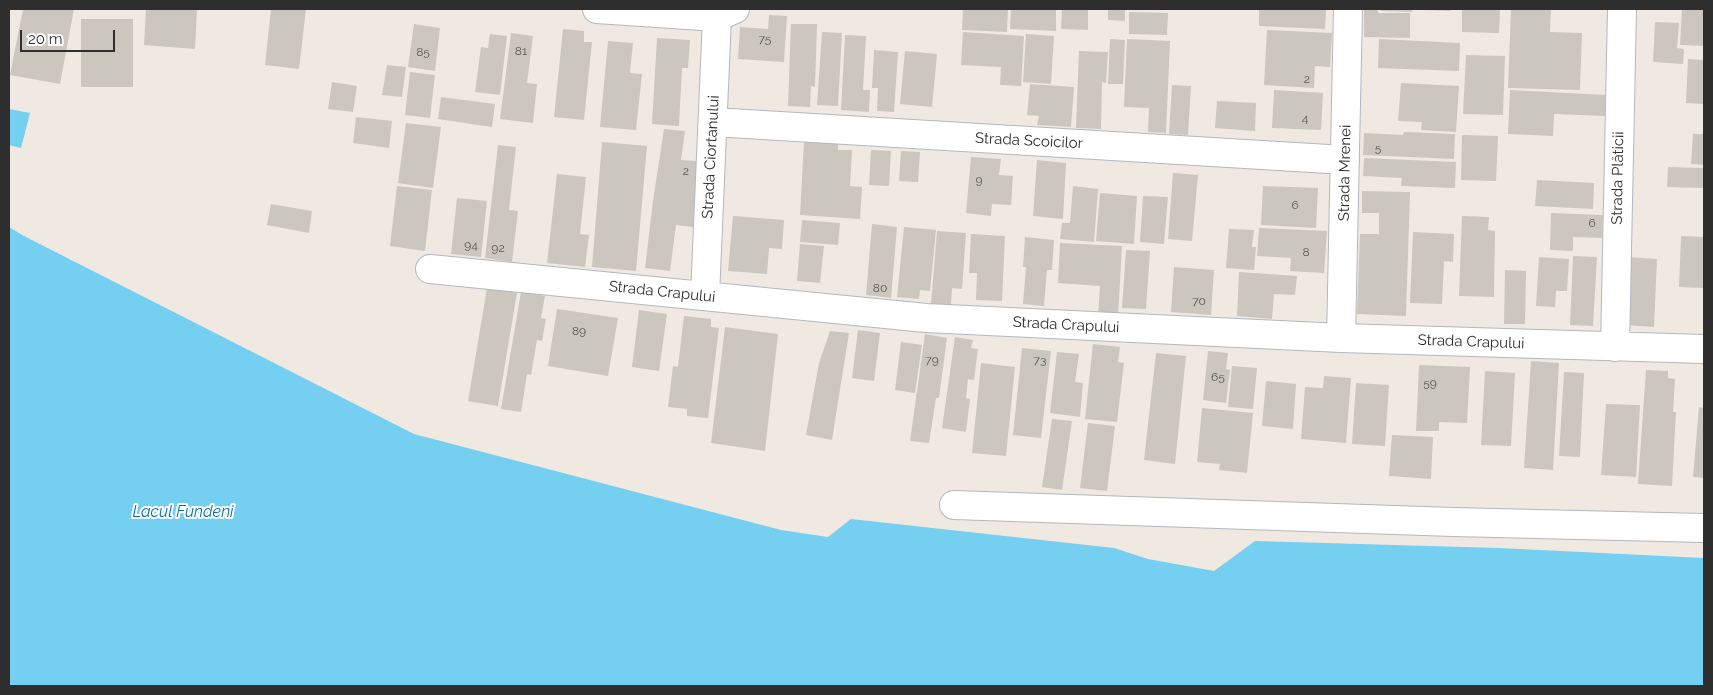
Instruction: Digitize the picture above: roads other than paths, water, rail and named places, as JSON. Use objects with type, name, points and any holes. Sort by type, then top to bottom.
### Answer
[{"type":"street","points":[[597,9],[726,13]]},
{"type":"street","name":"Strada Mrenei","points":[[1341,338],[1348,9]]},
{"type":"street","name":"Strada Plăticii","points":[[1614,347],[1622,9]]},
{"type":"street","name":"Strada Ciortanului","points":[[705,296],[713,122],[726,13]]},
{"type":"street","name":"Strada Scoicilor","points":[[713,122],[1345,160]]},
{"type":"street","name":"Strada Crapului","points":[[430,268],[926,318],[1341,338],[1704,349]]},
{"type":"street","points":[[954,505],[1443,522],[1704,528]]},
{"type":"water","points":[[9,109],[30,113],[21,148],[9,145]]},
{"type":"water","name":"Lacul Fundeni","points":[[9,227],[414,434],[781,530],[828,537],[851,519],[1114,548],[1148,559],[1214,571],[1255,541],[1499,548],[1704,558],[1704,686],[9,686]]}]
